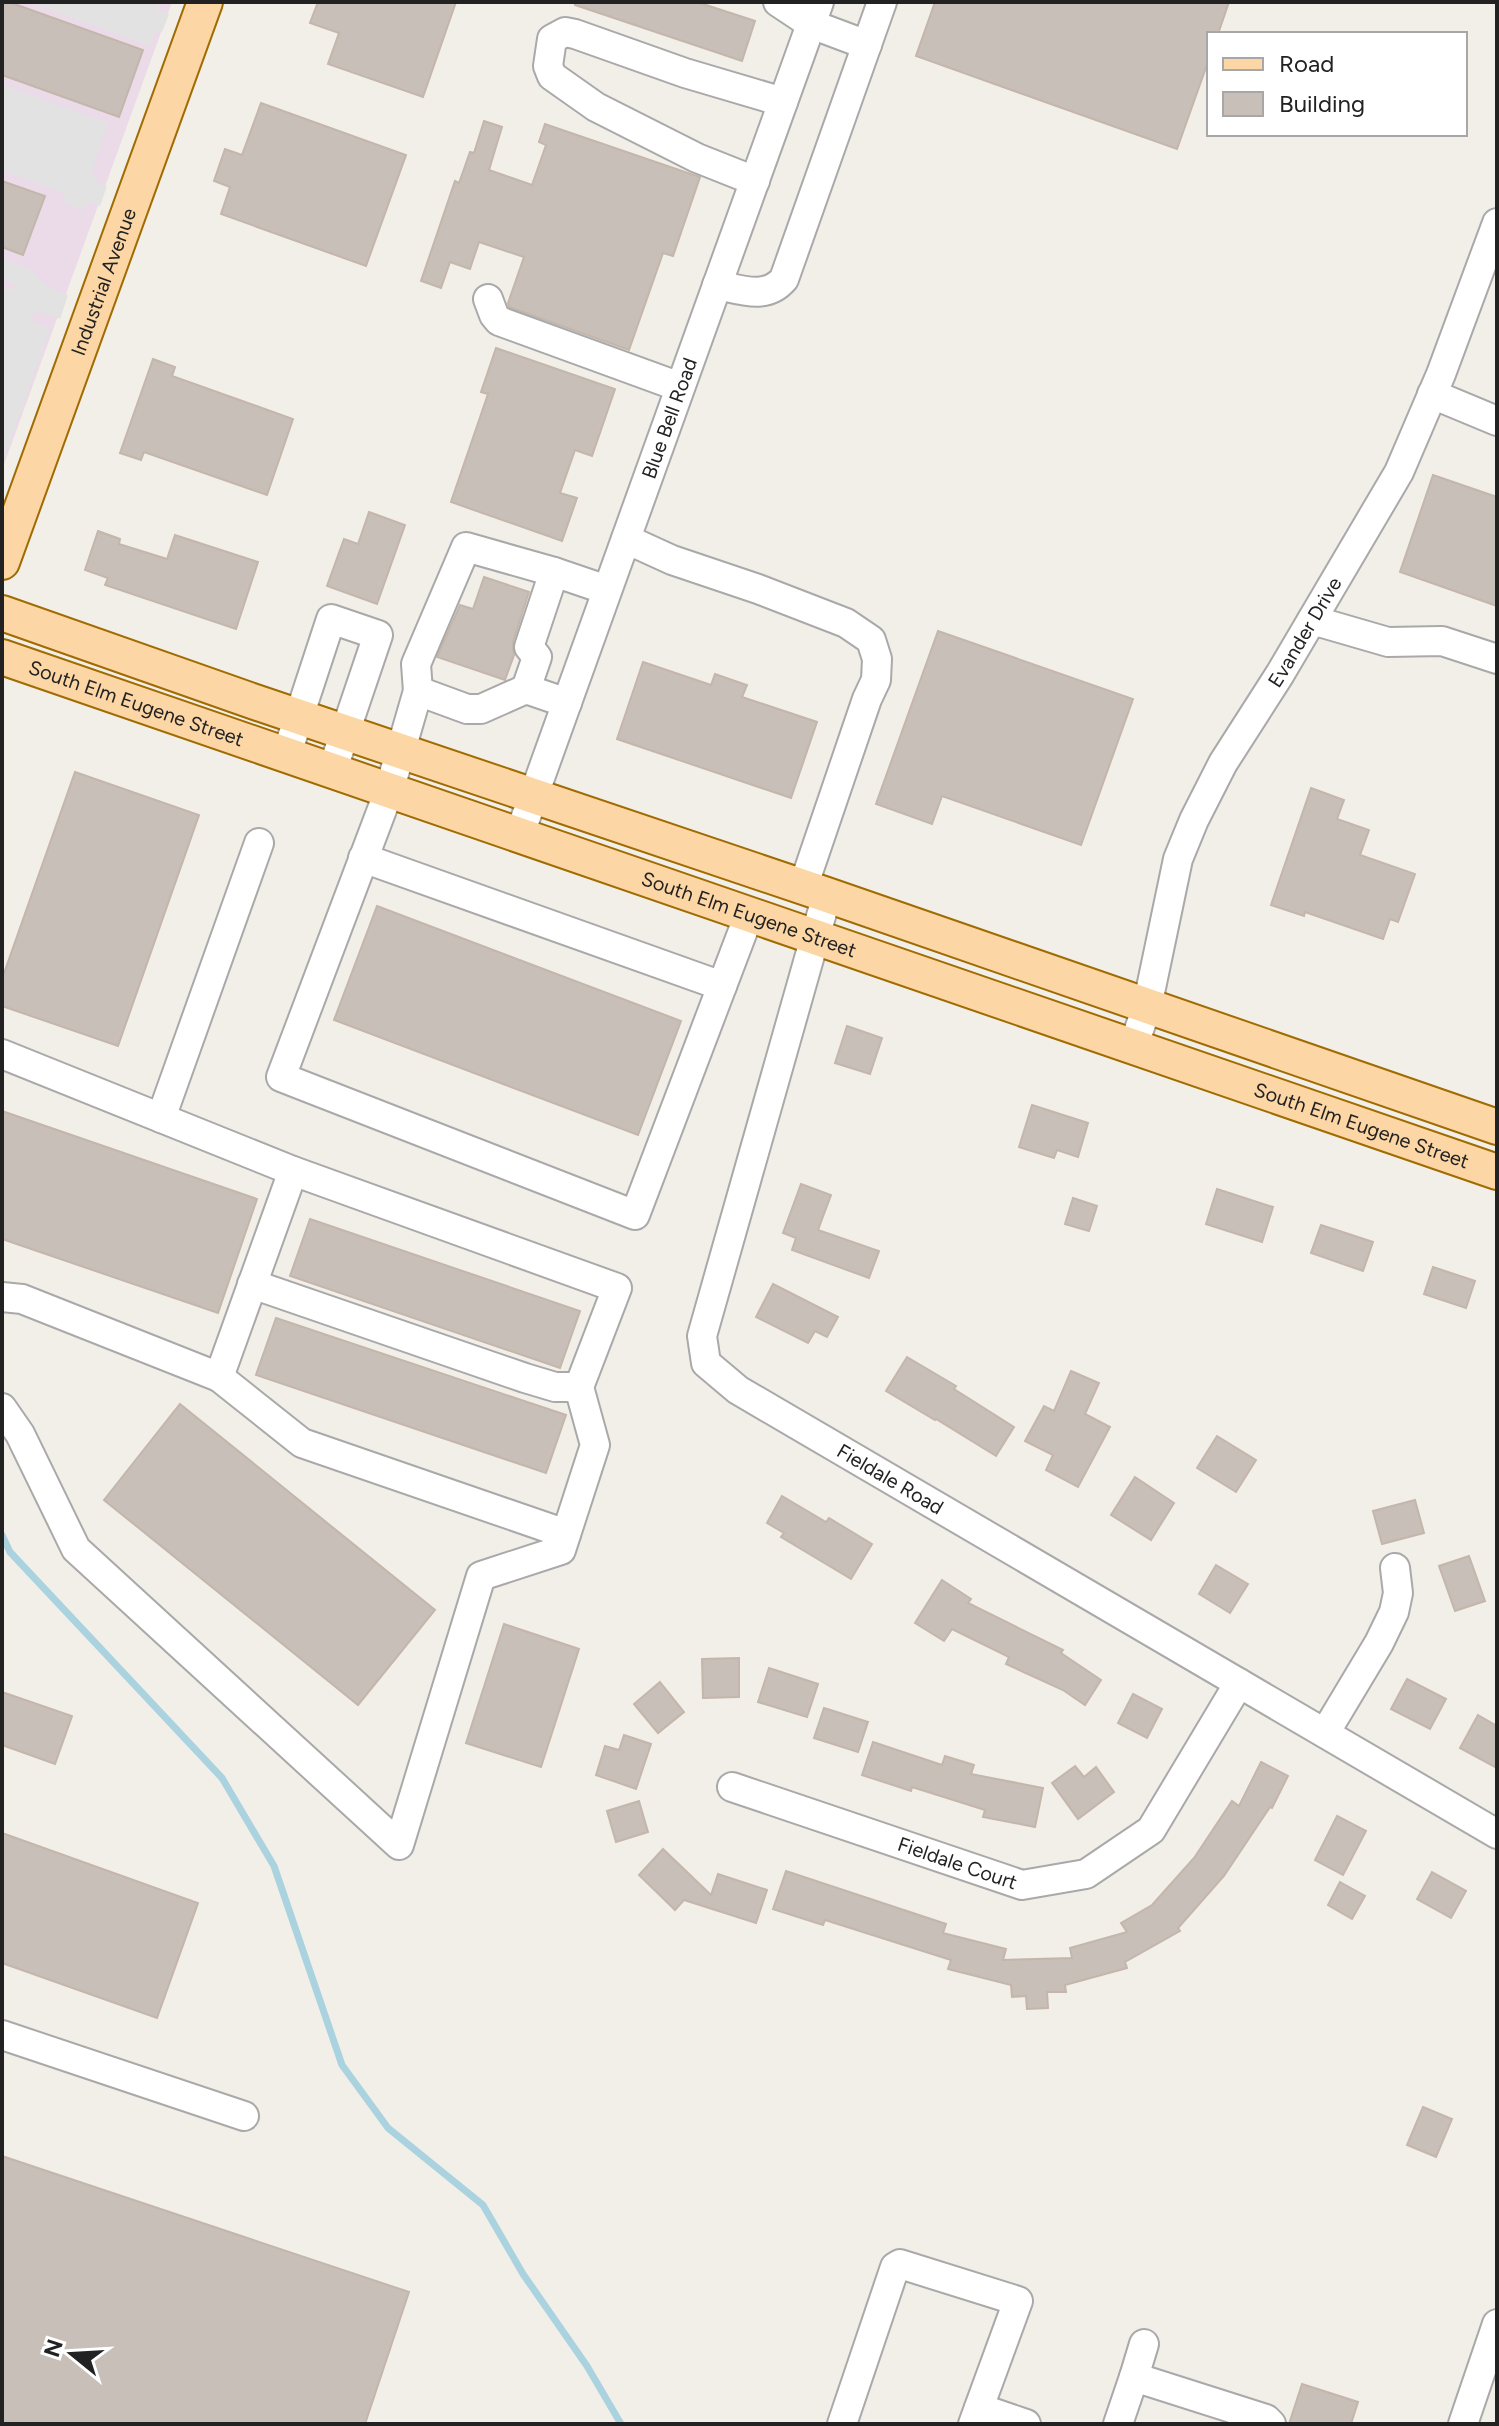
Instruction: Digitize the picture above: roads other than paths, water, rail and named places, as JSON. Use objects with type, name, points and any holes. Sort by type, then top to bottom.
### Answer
[{"type":"main road","name":"Industrial Avenue","points":[[2,562],[205,2]]},
{"type":"main road","name":"South Elm Eugene Street","points":[[2,613],[1497,1127]]},
{"type":"main road","name":"South Elm Eugene Street","points":[[2,657],[1497,1172]]},
{"type":"street","points":[[778,2],[815,13],[867,45]]},
{"type":"street","points":[[717,285],[765,293],[777,288],[784,279],[882,2]]},
{"type":"street","name":"Blue Bell Road","points":[[519,836],[815,13]]},
{"type":"street","points":[[755,181],[697,158],[596,107],[552,76],[548,66],[552,39],[565,32],[575,34],[685,73],[783,102]]},
{"type":"street","name":"Evander Drive","points":[[1133,1047],[1147,1007],[1178,859],[1194,820],[1223,763],[1399,472],[1497,223]]},
{"type":"street","points":[[488,299],[499,321],[680,387]]},
{"type":"street","points":[[1432,394],[1497,421]]},
{"type":"street","name":"Fieldale Road","points":[[626,539],[672,560],[846,623],[871,640],[877,659],[876,680],[867,699],[815,891],[815,938],[702,1336],[706,1363],[738,1390],[1497,1834]]},
{"type":"street","points":[[607,590],[466,547],[416,664],[418,691],[389,791],[281,1077],[635,1215],[749,915]]},
{"type":"street","points":[[526,689],[537,657],[529,647],[554,572]]},
{"type":"street","points":[[286,756],[331,619],[378,635],[332,771]]},
{"type":"street","points":[[1312,620],[1388,642],[1442,641],[1497,659]]},
{"type":"street","points":[[418,691],[467,709],[481,709],[526,689],[567,703]]},
{"type":"street","points":[[161,1118],[259,843]]},
{"type":"street","points":[[363,858],[722,986]]},
{"type":"street","points":[[2,1054],[293,1171],[617,1288],[579,1387],[595,1445],[561,1550],[481,1576],[399,1845],[76,1549],[20,1434],[2,1408]]},
{"type":"street","points":[[219,1377],[293,1171]]},
{"type":"street","points":[[252,1284],[525,1378],[555,1387],[579,1387]]},
{"type":"street","points":[[2,1297],[22,1299],[219,1377],[302,1443],[566,1534]]},
{"type":"street","points":[[1325,1733],[1394,1612],[1398,1593],[1395,1568]]},
{"type":"street","name":"Fieldale Court","points":[[732,1787],[1022,1885],[1086,1874],[1151,1830],[1239,1683]]},
{"type":"street","points":[[2,2035],[244,2116]]},
{"type":"street","points":[[842,2424],[895,2267],[900,2264],[1018,2301],[976,2416],[1026,2424]]},
{"type":"street","points":[[1463,2424],[1497,2324]]},
{"type":"street","points":[[1118,2424],[1144,2344]]},
{"type":"street","points":[[1134,2377],[1266,2419],[1271,2424]]},
{"type":"waterway","points":[[2,1535],[10,1552],[222,1778],[274,1866],[342,2065],[388,2128],[483,2205],[523,2274],[587,2366],[621,2424]]}]
